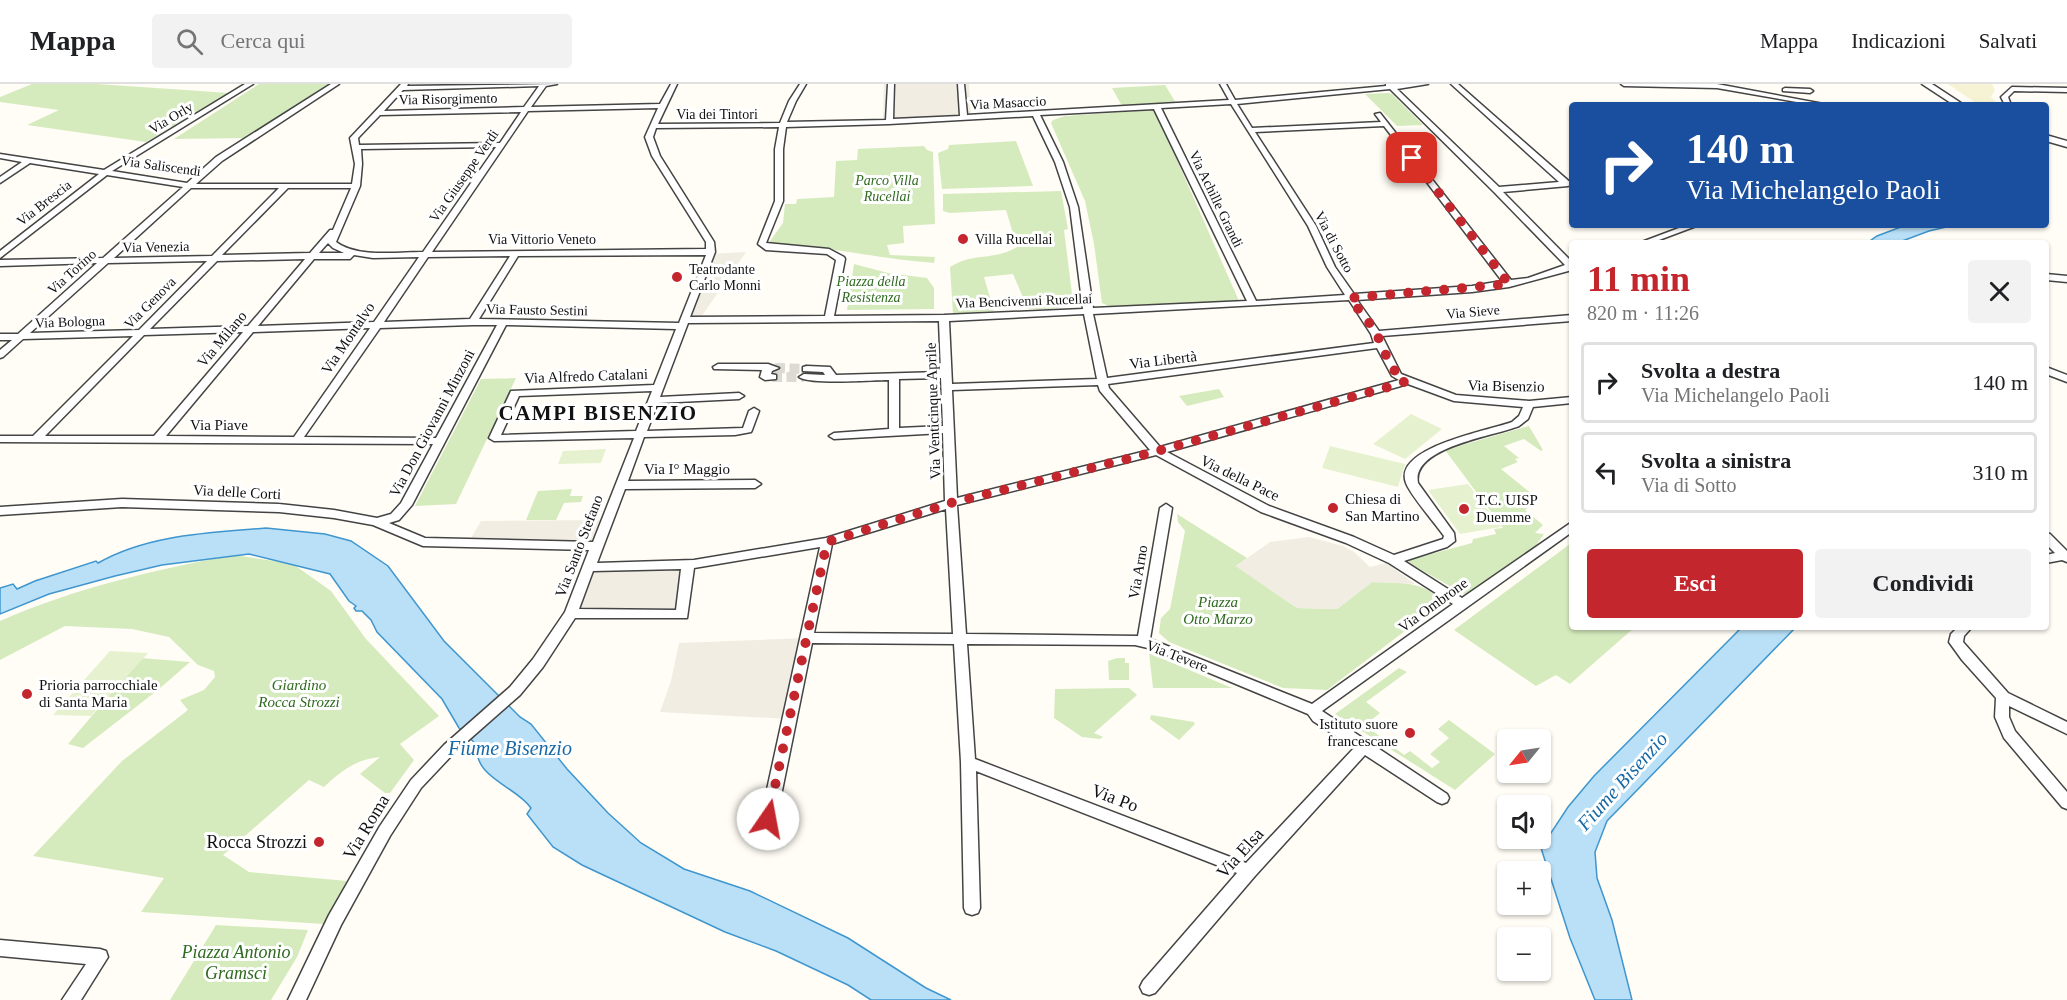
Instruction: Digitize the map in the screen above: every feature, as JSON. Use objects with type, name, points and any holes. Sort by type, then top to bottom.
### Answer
[{"type":"street","name":"Via Orly","points":[[105,172],[250,84]]},
{"type":"street","name":"Via Torino","points":[[0,355],[219,159],[336,84]]},
{"type":"street","name":"Via Giuseppe Verdi","points":[[425,254],[544,84]]},
{"type":"street","points":[[403,86],[554,84]]},
{"type":"street","points":[[674,84],[649,137],[656,156],[710,242],[711,252]]},
{"type":"street","points":[[803,84],[796,93],[782,126],[778,155],[779,202],[762,244],[766,247],[829,252],[839,256],[841,259],[829,319]]},
{"type":"street","points":[[889,122],[891,84]]},
{"type":"street","points":[[961,84],[964,118]]},
{"type":"street","name":"Via di Sotto","points":[[1223,84],[1239,114],[1312,226],[1331,267],[1376,334],[1397,376],[1406,381]]},
{"type":"street","name":"Via Masaccio","points":[[782,126],[1252,101],[1425,84]]},
{"type":"street","points":[[1454,84],[1568,184]]},
{"type":"street","points":[[1624,84],[1810,91]]},
{"type":"street","points":[[1804,84],[1820,102]]},
{"type":"street","points":[[1926,84],[1955,102]]},
{"type":"street","points":[[2047,84],[2055,89]]},
{"type":"street","name":"Via Vittorio Veneto","points":[[373,255],[345,251],[333,244],[332,239],[356,186],[358,147],[354,138],[403,86]]},
{"type":"street","points":[[1391,86],[1569,264]]},
{"type":"street","points":[[1733,88],[1811,102]]},
{"type":"street","points":[[2006,102],[2004,97],[2012,90],[2067,90]]},
{"type":"street","points":[[1239,114],[1242,107],[1252,101]]},
{"type":"street","name":"Via Risorgimento","points":[[378,113],[662,106]]},
{"type":"street","name":"Via Achille Grandi","points":[[1156,106],[1253,304]]},
{"type":"street","name":"Via della Pace","points":[[1036,114],[1059,162],[1074,207],[1089,312],[1104,389],[1157,451],[1265,509],[1350,540],[1393,560],[1463,604]]},
{"type":"street","points":[[1378,114],[1509,284]]},
{"type":"street","points":[[1251,130],[1387,124]]},
{"type":"street","name":"Via dei Tintori","points":[[653,126],[782,126]]},
{"type":"street","points":[[2049,139],[2067,144]]},
{"type":"street","points":[[358,147],[502,145]]},
{"type":"street","name":"Via Saliscendi","points":[[0,156],[189,186],[356,186]]},
{"type":"street","points":[[0,181],[29,160]]},
{"type":"street","name":"Via Brescia","points":[[0,255],[105,172]]},
{"type":"street","points":[[1497,190],[1568,184]]},
{"type":"street","name":"Via Genova","points":[[35,440],[138,333],[286,186]]},
{"type":"street","name":"Via Vittorio Veneto","points":[[312,256],[343,219]]},
{"type":"street","points":[[1652,240],[1686,228]]},
{"type":"street","name":"Via Vittorio Veneto","points":[[312,256],[711,252]]},
{"type":"street","name":"Via Santo Stefano","points":[[450,749],[515,691],[571,613],[711,252]]},
{"type":"street","name":"Via Fausto Sestini","points":[[516,253],[473,322],[502,324],[684,323],[699,320]]},
{"type":"street","name":"Via Montalvo","points":[[297,440],[425,254]]},
{"type":"street","name":"Via Venezia","points":[[0,264],[312,256]]},
{"type":"street","name":"Via Milano","points":[[156,441],[312,256]]},
{"type":"street","name":"Via Bencivenni Rucellai","points":[[699,320],[944,318],[1253,304],[1509,284],[1569,268]]},
{"type":"street","points":[[2049,277],[2067,279]]},
{"type":"street","name":"Via Venticinque Aprile","points":[[944,318],[951,503]]},
{"type":"street","name":"Via Sieve","points":[[1376,334],[1569,318]]},
{"type":"street","name":"Via Bologna","points":[[0,337],[374,327],[473,322]]},
{"type":"street","name":"Via Don Giovanni Minzoni","points":[[376,522],[390,520],[400,514],[413,494],[502,324]]},
{"type":"street","name":"Via Libertà","points":[[948,387],[1102,382],[1380,345]]},
{"type":"street","points":[[718,367],[772,371]]},
{"type":"street","points":[[2049,371],[2067,379]]},
{"type":"street","points":[[806,373],[833,378],[947,375]]},
{"type":"street","points":[[894,377],[894,432]]},
{"type":"street","points":[[589,567],[691,564],[827,542],[951,503],[1157,451],[1406,381]]},
{"type":"street","name":"Via Bisenzio","points":[[1406,381],[1461,400],[1529,404],[1569,400]]},
{"type":"street","name":"Via Alfredo Catalani","points":[[641,434],[494,438],[515,393],[658,388]]},
{"type":"street","points":[[654,400],[739,396]]},
{"type":"street","points":[[1393,560],[1449,541],[1450,536],[1412,483],[1410,477],[1414,468],[1429,452],[1443,444],[1483,436],[1519,423],[1524,418],[1529,404]]},
{"type":"street","points":[[641,434],[747,430],[754,411]]},
{"type":"street","points":[[834,436],[949,429]]},
{"type":"street","name":"Via Piave","points":[[0,440],[439,441]]},
{"type":"street","name":"Via I° Maggio","points":[[620,485],[755,484]]},
{"type":"street","name":"Via delle Corti","points":[[0,511],[122,503],[221,505],[334,514],[376,522],[423,542],[597,546]]},
{"type":"street","points":[[951,503],[968,762],[972,908]]},
{"type":"street","name":"Via Arno","points":[[1143,642],[1166,508]]},
{"type":"street","name":"Via Ombrone","points":[[1312,710],[1569,528]]},
{"type":"street","points":[[2049,540],[2066,556]]},
{"type":"street","points":[[764,840],[827,542]]},
{"type":"street","points":[[2049,559],[2066,556]]},
{"type":"street","points":[[571,613],[682,615],[691,564]]},
{"type":"street","points":[[1963,630],[1958,634],[1956,642],[1968,659],[1995,684],[2003,697],[2067,728]]},
{"type":"street","name":"Via Tevere","points":[[806,638],[1143,642],[1155,645],[1312,710],[1318,717],[1442,798]]},
{"type":"street","points":[[2003,697],[2002,717],[2009,734],[2067,803]]},
{"type":"street","name":"Via Elsa","points":[[1149,987],[1249,871],[1363,747]]},
{"type":"street","name":"Via Roma","points":[[297,1000],[328,933],[385,831],[416,784],[450,749]]},
{"type":"street","name":"Via Po","points":[[968,762],[1249,871]]},
{"type":"street","points":[[0,948],[100,957],[71,1000]]},
{"type":"shaded area","points":[[884,84],[969,84],[971,115],[883,119]]},
{"type":"shaded area","points":[[1948,84],[1992,84],[1995,90],[1991,97],[1995,102],[1975,102]]},
{"type":"shaded area","points":[[746,252],[699,320],[685,320],[710,254]]},
{"type":"shaded area","points":[[607,520],[596,549],[465,548],[481,521]]},
{"type":"shaded area","name":"Piazza Otto Marzo","points":[[1309,537],[1343,546],[1354,552],[1370,567],[1386,563],[1415,584],[1372,582],[1337,609],[1297,608],[1236,566],[1270,542]]},
{"type":"shaded area","points":[[657,561],[694,564],[688,619],[569,616],[590,562]]},
{"type":"shaded area","points":[[806,638],[788,719],[660,712],[671,681],[679,643]]},
{"type":"green space","points":[[32,84],[97,84],[229,93],[146,142],[27,125],[59,110],[0,102],[0,97]]},
{"type":"green space","points":[[259,84],[330,84],[246,138],[174,139]]},
{"type":"green space","points":[[1165,85],[1176,103],[1122,106],[1112,88]]},
{"type":"green space","points":[[1389,93],[1423,125],[1397,126],[1365,94]]},
{"type":"green space","points":[[1155,110],[1239,301],[1113,308],[1102,303],[1094,244],[1085,201],[1051,123],[1065,116]]},
{"type":"green space","points":[[1016,141],[1033,186],[942,189],[938,153],[948,149],[949,145]]},
{"type":"green space","name":"Parco Villa Rucellai","points":[[924,146],[933,152],[935,224],[903,226],[904,243],[887,245],[890,255],[935,257],[934,263],[775,245],[770,241],[783,223],[785,204],[796,204],[797,199],[834,197],[836,161],[857,160],[858,149]]},
{"type":"green space","points":[[1061,191],[1068,229],[1064,230],[1072,294],[1079,294],[1079,298],[1061,307],[1028,309],[1013,274],[984,277],[994,311],[953,314],[950,267],[959,262],[1000,254],[1017,247],[1006,210],[950,213],[943,211],[943,194]]},
{"type":"green space","name":"Piazza della Resistenza","points":[[854,264],[888,273],[927,278],[934,288],[934,309],[847,310]]},
{"type":"green space","points":[[516,378],[456,504],[415,506],[481,379]]},
{"type":"green space","points":[[1219,389],[1224,397],[1187,406],[1179,396]]},
{"type":"green space","points":[[1411,414],[1442,429],[1405,459],[1373,444]]},
{"type":"green space","points":[[1529,426],[1543,450],[1541,451],[1524,439],[1504,446],[1519,458],[1515,459],[1518,462],[1501,469],[1537,498],[1525,510],[1543,525],[1535,533],[1544,534],[1537,544],[1471,593],[1464,594],[1409,563],[1409,560],[1472,543],[1473,539],[1496,534],[1494,529],[1503,528],[1445,450]]},
{"type":"green space","points":[[1330,446],[1405,464],[1398,487],[1322,468]]},
{"type":"green space","points":[[606,449],[601,463],[558,464],[563,451]]},
{"type":"green space","name":"T.C. UISP Duemme","points":[[1468,484],[1501,527],[1460,534],[1428,490]]},
{"type":"green space","points":[[572,489],[570,496],[583,496],[581,502],[564,503],[556,520],[526,520],[538,491]]},
{"type":"green space","name":"Piazza Otto Marzo","points":[[1177,514],[1247,558],[1236,566],[1297,608],[1337,609],[1372,582],[1401,583],[1420,587],[1428,590],[1442,603],[1327,690],[1283,688],[1169,642],[1159,633],[1161,618],[1170,609],[1185,531],[1178,522]]},
{"type":"green space","points":[[1569,545],[1569,630],[1632,630],[1570,684],[1556,675],[1536,686],[1454,630]]},
{"type":"green space","name":"Giardino Rocca Strozzi","points":[[234,555],[293,564],[331,591],[366,639],[439,716],[400,744],[414,760],[390,793],[385,793],[360,774],[380,757],[364,760],[349,767],[324,787],[309,780],[223,855],[249,872],[347,881],[324,924],[141,912],[164,878],[33,856],[122,761],[188,710],[180,700],[204,690],[215,677],[214,671],[198,665],[169,637],[132,629],[65,626],[0,660],[0,621],[28,609],[115,581]]},
{"type":"green space","points":[[110,651],[148,653],[91,716],[53,715]]},
{"type":"green space","points":[[1149,653],[1232,688],[1153,688]]},
{"type":"green space","points":[[141,658],[190,662],[83,748],[68,744]]},
{"type":"green space","points":[[1125,658],[1125,663],[1129,663],[1129,680],[1109,680],[1108,661]]},
{"type":"green space","points":[[1399,668],[1407,672],[1366,702],[1380,713],[1365,725],[1404,755],[1410,751],[1432,768],[1440,762],[1430,754],[1449,738],[1438,729],[1449,720],[1495,754],[1455,790],[1335,714]]},
{"type":"green space","points":[[1129,688],[1137,695],[1094,733],[1103,737],[1100,739],[1082,737],[1054,718],[1055,689]]},
{"type":"green space","points":[[1151,715],[1195,724],[1179,740],[1150,719]]},
{"type":"green space","name":"Piazza Antonio Gramsci","points":[[216,925],[308,930],[297,957],[271,1000],[170,1000]]},
{"type":"water","points":[[1898,228],[1942,228],[1905,240],[1871,240]]},
{"type":"water","name":"Fiume Bisenzio","points":[[266,528],[325,534],[351,541],[388,566],[444,641],[520,717],[531,724],[567,769],[608,813],[641,843],[684,869],[750,891],[848,938],[926,988],[951,1000],[871,1000],[848,985],[776,951],[725,932],[582,865],[553,847],[527,814],[531,808],[524,800],[488,774],[482,766],[477,745],[459,728],[442,699],[377,632],[371,620],[362,611],[356,611],[354,608],[356,606],[349,601],[330,574],[249,554],[162,565],[115,576],[49,594],[0,614],[0,588],[13,584],[17,589],[96,561],[98,563],[118,553],[159,540]]},
{"type":"water","name":"Fiume Bisenzio","points":[[1739,630],[1793,630],[1607,821],[1595,852],[1597,878],[1612,920],[1632,1000],[1595,1000],[1570,938],[1551,879],[1551,861],[1545,861],[1541,849],[1551,849],[1551,833],[1568,807],[1594,776]]},
{"type":"tunnel","points":[[775,368],[807,369]]},
{"type":"tunnel","points":[[772,377],[804,377]]},
{"type":"place","name":"Villa Rucellai","points":[[963,239]]},
{"type":"place","name":"Teatrodante Carlo Monni","points":[[677,277]]},
{"type":"place","name":"Chiesa di San Martino","points":[[1333,508]]},
{"type":"place","name":"T.C. UISP Duemme","points":[[1464,509]]},
{"type":"place","name":"Prioria parrocchiale di Santa Maria","points":[[27,694]]},
{"type":"place","name":"Istituto suore francescane","points":[[1410,733]]},
{"type":"place","name":"Rocca Strozzi","points":[[319,842]]},
{"type":"district","name":"CAMPI BISENZIO","points":[[598,413]]},
{"type":"route","points":[[768,819],[827,542],[951,503],[1147,454],[1399,384],[1406,381],[1397,376],[1376,334],[1350,298],[1509,284],[1412,158]]}]
